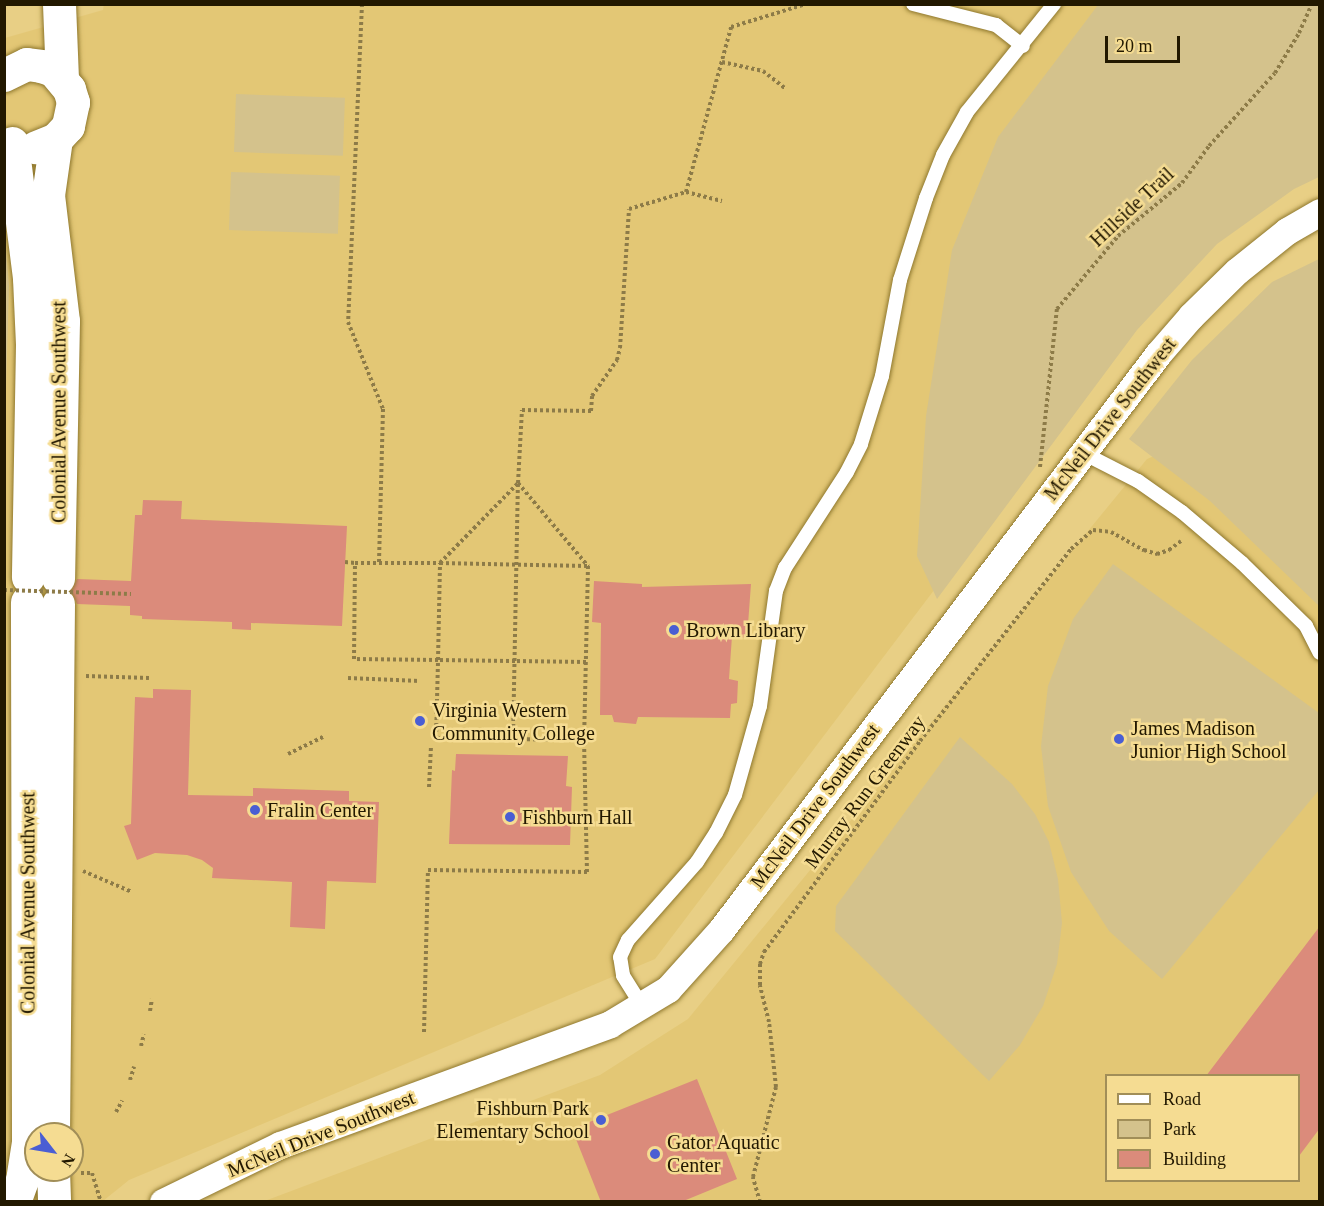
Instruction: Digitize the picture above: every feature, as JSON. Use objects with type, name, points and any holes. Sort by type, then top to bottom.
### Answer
[{"type":"main road","points":[[16,69],[41,39],[52,4]]},
{"type":"main road","points":[[8,141],[33,148],[56,139],[68,126],[73,102],[62,79],[59,4]]},
{"type":"main road","points":[[16,69],[47,68],[62,79]]},
{"type":"main road","name":"Colonial Avenue Southwest","points":[[14,1202],[22,1180],[28,1143],[35,590],[63,321],[48,195],[56,139]]},
{"type":"main road","name":"Colonial Avenue Southwest","points":[[8,141],[29,278],[35,590],[53,1122]]},
{"type":"main road","points":[[54,1202],[60,1182]]},
{"type":"street","name":"McNeil Drive Southwest","points":[[163,1201],[280,1146],[610,1024],[668,989],[721,930],[1158,354],[1191,316],[1237,272],[1287,231],[1320,212]]},
{"type":"lane","points":[[914,4],[996,25],[1023,46]]},
{"type":"lane","points":[[642,1006],[623,975],[620,957],[628,940],[697,862],[717,833],[735,795],[760,706],[776,591],[785,568],[848,472],[861,444],[882,376],[900,280],[926,198],[943,155],[967,112],[1023,46],[1054,4]]},
{"type":"lane","points":[[1083,453],[1138,481],[1182,512],[1242,563],[1306,626],[1320,653]]},
{"type":"path","points":[[362,4],[348,322],[383,409],[379,564]]},
{"type":"path","points":[[686,192],[731,27],[806,4]]},
{"type":"path","name":"Hillside Trail","points":[[1057,487],[1039,471],[1057,309],[1118,236],[1182,183],[1209,146],[1275,73],[1299,33],[1312,4]]},
{"type":"path","points":[[722,62],[763,71],[786,89]]},
{"type":"path","points":[[513,739],[518,483],[522,410],[591,411],[592,396],[617,360],[629,209],[686,192],[722,201]]},
{"type":"path","points":[[518,483],[440,563],[436,738],[584,740]]},
{"type":"path","points":[[424,1032],[428,870],[587,872],[584,740],[588,566],[518,483]]},
{"type":"path","name":"Murray Run Greenway","points":[[760,1202],[753,1177],[776,1087],[769,1022],[760,985],[760,964],[764,952],[920,741],[1071,549],[1093,530],[1111,532],[1144,550],[1157,554],[1169,550],[1181,541]]},
{"type":"path","points":[[345,562],[588,566]]},
{"type":"path","points":[[355,563],[354,659],[586,662]]},
{"type":"path","points":[[35,590],[131,594]]},
{"type":"path","points":[[86,676],[149,678]]},
{"type":"path","points":[[348,678],[420,681]]},
{"type":"path","points":[[288,754],[323,737]]},
{"type":"path","points":[[429,787],[430,746]]},
{"type":"path","points":[[82,871],[132,892]]},
{"type":"path","points":[[150,1011],[152,999]]},
{"type":"path","points":[[141,1046],[144,1034]]},
{"type":"path","points":[[130,1080],[134,1067]]},
{"type":"path","points":[[117,1112],[122,1101]]},
{"type":"path","points":[[84,1172],[92,1173],[101,1202]]},
{"type":"shaded area","name":"Virginia Western Community College","points":[[104,4],[1220,5],[1015,483],[655,959],[129,1180],[103,1201],[5,1202],[5,38],[103,10]]},
{"type":"shaded area","name":"James Madison Junior High School","points":[[1319,386],[1319,1201],[262,1202],[600,1075],[688,1019],[1147,459]]},
{"type":"green space","points":[[1098,5],[1319,5],[1319,177],[1294,189],[1217,244],[1137,330],[937,599],[917,556],[926,416],[952,250],[998,137]]},
{"type":"green space","points":[[236,94],[345,98],[343,156],[234,152]]},
{"type":"green space","points":[[231,172],[340,176],[338,234],[229,230]]},
{"type":"green space","points":[[4,223],[9,286],[5,424],[4,424]]},
{"type":"green space","points":[[1319,259],[1319,606],[1210,501],[1129,439],[1192,360],[1272,282]]},
{"type":"green space","points":[[1113,564],[1319,713],[1319,790],[1162,979],[1109,931],[1071,872],[1048,806],[1041,746],[1048,686],[1073,619]]},
{"type":"green space","points":[[960,737],[1012,784],[1035,814],[1049,842],[1058,879],[1062,923],[1057,964],[1043,1006],[1020,1045],[989,1081],[835,931],[836,906]]},
{"type":"building","points":[[143,500],[182,501],[181,519],[347,526],[342,626],[251,623],[251,630],[232,629],[232,622],[142,619],[142,616],[130,615],[130,606],[77,604],[71,591],[77,579],[131,581],[135,515],[142,515]]},
{"type":"building","name":"Brown Library","points":[[594,581],[642,584],[642,587],[751,584],[747,638],[732,636],[729,679],[738,681],[737,703],[731,704],[730,718],[638,717],[636,724],[614,722],[612,715],[600,715],[601,623],[592,622]]},
{"type":"building","name":"Fralin Center","points":[[153,689],[191,690],[188,795],[253,796],[253,788],[349,791],[349,801],[379,802],[376,883],[327,881],[325,929],[290,927],[292,882],[212,878],[213,868],[202,860],[187,855],[155,853],[137,860],[124,826],[131,824],[135,697],[153,698]]},
{"type":"building","name":"Fishburn Hall","points":[[456,754],[568,756],[566,786],[572,787],[570,845],[449,844],[452,770],[455,771]]},
{"type":"building","points":[[1320,926],[1320,1128],[1300,1155],[1300,1074],[1208,1074]]},
{"type":"building","name":"Gator Aquatic Center","points":[[697,1079],[737,1179],[681,1202],[601,1202],[572,1129]]},
{"type":"place","name":"Brown Library","points":[[674,630]]},
{"type":"place","name":"Virginia Western Community College","points":[[420,721]]},
{"type":"place","name":"James Madison Junior High School","points":[[1119,739]]},
{"type":"place","name":"Fralin Center","points":[[255,810]]},
{"type":"place","name":"Fishburn Hall","points":[[510,817]]},
{"type":"place","name":"Fishburn Park Elementary School","points":[[601,1120]]},
{"type":"place","name":"Gator Aquatic Center","points":[[655,1154]]}]
